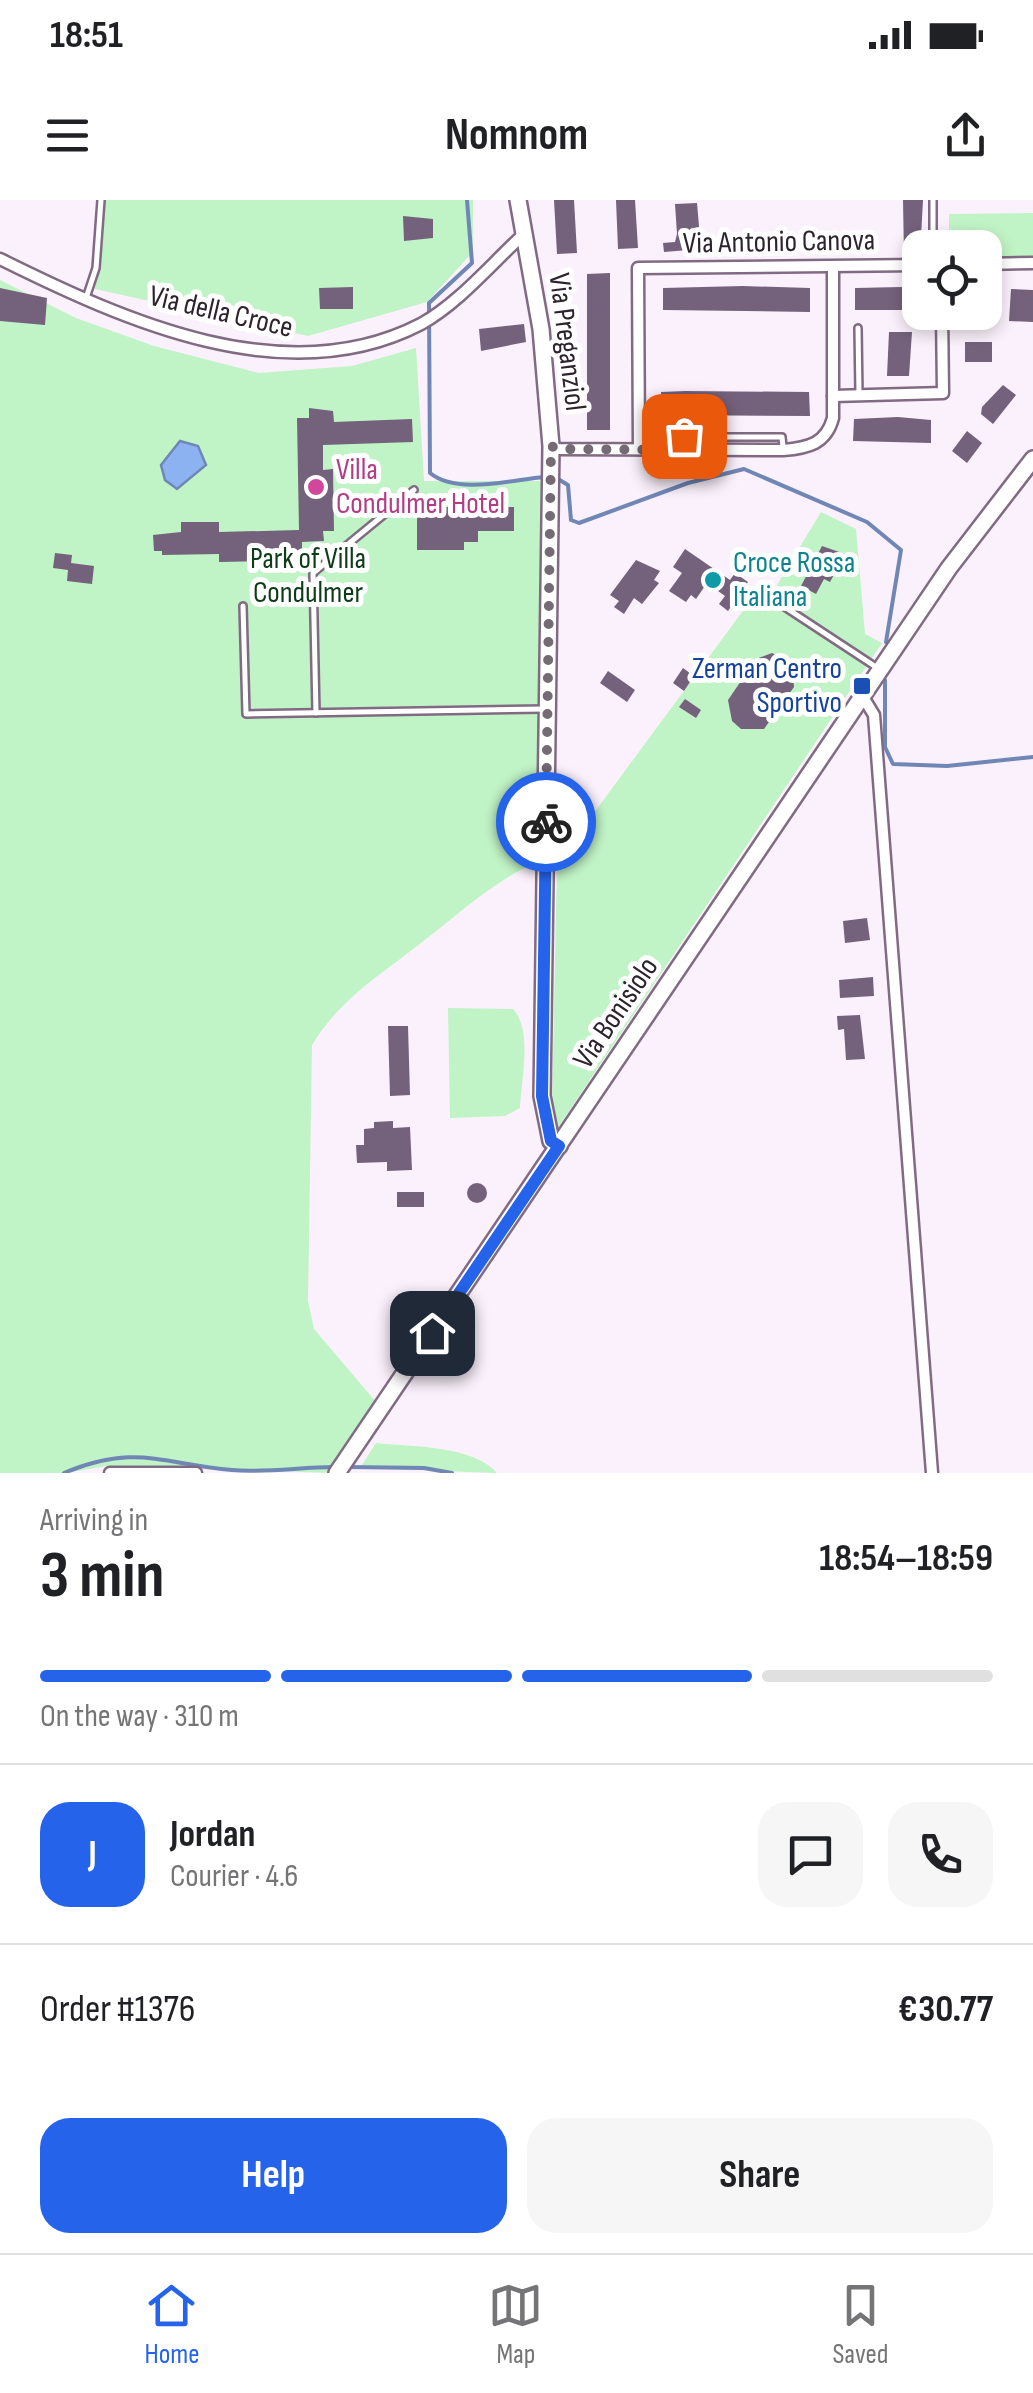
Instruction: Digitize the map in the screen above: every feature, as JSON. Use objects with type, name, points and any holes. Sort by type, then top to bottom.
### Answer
[{"type":"main road","name":"Via Preganziol","points":[[522,204],[554,450],[542,1096],[551,1141],[559,1146]]},
{"type":"main road","name":"Via Bonisiolo","points":[[337,1473],[880,670],[990,510],[1033,459]]},
{"type":"street","name":"Via della Croce","points":[[0,259],[85,301],[150,324],[302,356],[341,351],[420,324],[442,309],[524,234]]},
{"type":"street","points":[[1002,264],[1033,263]]},
{"type":"street","name":"Via Antonio Canova","points":[[638,449],[638,268],[902,265]]},
{"type":"street","points":[[554,450],[783,450],[805,449],[824,438],[833,418],[833,267]]},
{"type":"street","points":[[833,396],[943,393],[942,330]]},
{"type":"street","points":[[862,697],[874,715],[932,1473]]},
{"type":"street","points":[[110,1473],[196,1473]]},
{"type":"lane","points":[[85,301],[96,268],[102,200]]},
{"type":"lane","points":[[933,200],[933,230]]},
{"type":"lane","points":[[858,328],[859,395]]},
{"type":"lane","points":[[316,713],[314,573],[414,490]]},
{"type":"lane","points":[[774,600],[880,670]]},
{"type":"lane","points":[[244,606],[246,714],[548,708]]},
{"type":"green space","points":[[102,200],[473,200],[473,252],[427,302],[308,336],[95,289]]},
{"type":"green space","points":[[1033,213],[1033,258],[1002,259],[1002,230],[949,230],[949,214]]},
{"type":"green space","name":"Park of Villa Condulmer","points":[[0,280],[76,318],[154,346],[259,373],[352,366],[416,348],[424,481],[543,481],[535,863],[492,888],[364,987],[336,1013],[312,1045],[308,1301],[314,1329],[377,1403],[332,1473],[107,1466],[65,1473],[0,1473]]},
{"type":"green space","points":[[821,512],[856,529],[865,634],[882,643],[557,1129],[552,1110],[557,863],[762,585],[774,590]]},
{"type":"green space","points":[[448,1008],[513,1009],[524,1042],[520,1108],[505,1116],[450,1118]]},
{"type":"green space","points":[[376,1443],[457,1452],[473,1457],[497,1473],[360,1468]]},
{"type":"water","points":[[180,441],[198,446],[206,465],[177,489],[165,480],[161,465]]},
{"type":"building","points":[[554,200],[574,200],[577,253],[557,254]]},
{"type":"building","points":[[616,200],[635,200],[638,248],[618,249]]},
{"type":"building","points":[[903,200],[923,200],[921,230],[904,230]]},
{"type":"building","points":[[697,203],[701,249],[664,252],[663,243],[675,242],[677,234],[675,204]]},
{"type":"building","points":[[403,216],[433,219],[433,238],[404,241]]},
{"type":"building","points":[[610,273],[610,430],[587,430],[587,274]]},
{"type":"building","points":[[353,287],[353,309],[320,309],[319,288]]},
{"type":"building","points":[[902,287],[902,310],[855,310],[855,288]]},
{"type":"building","points":[[0,288],[47,298],[45,325],[0,321]]},
{"type":"building","points":[[663,288],[810,288],[810,312],[663,310]]},
{"type":"building","points":[[1011,289],[1033,290],[1033,322],[1009,321]]},
{"type":"building","points":[[524,324],[526,342],[481,351],[479,329]]},
{"type":"building","points":[[889,332],[912,332],[909,376],[887,376]]},
{"type":"building","points":[[965,342],[992,342],[992,362],[965,362]]},
{"type":"building","points":[[1003,385],[1016,395],[993,424],[981,414],[982,407]]},
{"type":"building","points":[[661,392],[809,392],[810,416],[662,415]]},
{"type":"building","name":"Villa Condulmer Hotel","points":[[309,408],[333,411],[334,422],[412,419],[413,442],[323,445],[323,470],[333,469],[334,531],[323,531],[324,541],[302,542],[302,553],[263,554],[263,561],[219,562],[219,554],[162,555],[162,551],[154,551],[153,535],[181,532],[181,522],[219,522],[219,532],[299,530],[297,418],[309,418]]},
{"type":"building","points":[[854,419],[931,420],[931,443],[853,441]]},
{"type":"building","points":[[967,431],[982,443],[967,463],[952,451]]},
{"type":"building","points":[[417,507],[514,507],[514,531],[478,531],[478,542],[464,542],[464,550],[417,550]]},
{"type":"building","points":[[822,546],[845,554],[830,582],[824,579],[816,594],[801,586]]},
{"type":"building","name":"Croce Rossa Italiana","points":[[685,549],[730,580],[735,573],[748,582],[728,611],[719,604],[725,596],[707,583],[696,599],[691,595],[686,602],[669,591],[682,573],[673,567]]},
{"type":"building","points":[[55,553],[72,555],[71,563],[94,566],[92,584],[67,581],[68,570],[53,568]]},
{"type":"building","points":[[636,560],[660,571],[654,580],[659,583],[642,604],[634,598],[624,614],[614,607],[619,601],[610,595]]},
{"type":"building","points":[[772,653],[792,663],[794,687],[764,729],[741,729],[732,721],[728,700],[756,659]]},
{"type":"building","points":[[683,668],[694,676],[684,691],[673,683]]},
{"type":"building","points":[[608,671],[635,690],[627,702],[600,683]]},
{"type":"building","points":[[685,699],[701,710],[696,718],[679,707]]},
{"type":"building","points":[[867,918],[870,940],[845,943],[843,921]]},
{"type":"building","points":[[873,977],[874,996],[840,998],[839,980]]},
{"type":"building","points":[[860,1015],[865,1059],[846,1060],[844,1029],[838,1030],[837,1016]]},
{"type":"building","points":[[388,1026],[408,1026],[410,1095],[390,1096]]},
{"type":"building","points":[[393,1121],[393,1128],[410,1127],[412,1170],[387,1171],[387,1162],[357,1163],[356,1145],[364,1145],[364,1129],[374,1128],[374,1122]]},
{"type":"building","points":[[477,1183],[487,1193],[477,1203],[467,1193]]},
{"type":"building","points":[[397,1192],[424,1192],[424,1207],[397,1207]]},
{"type":"waterway","points":[[467,200],[472,263],[429,303],[430,473],[441,480],[469,485],[544,477]]},
{"type":"waterway","points":[[553,476],[568,485],[571,520],[579,523],[688,483],[744,469],[867,522],[901,550],[886,642]]},
{"type":"waterway","points":[[885,680],[885,747],[893,764],[947,766],[1033,757]]},
{"type":"waterway","points":[[64,1473],[130,1457],[245,1471],[334,1467]]},
{"type":"waterway","points":[[349,1467],[424,1468],[452,1473]]},
{"type":"way so far","points":[[546,822],[551,446],[683,450],[684,436]]},
{"type":"place","name":"Villa Condulmer Hotel","points":[[316,487]]},
{"type":"place","name":"Croce Rossa Italiana","points":[[713,580]]},
{"type":"place","name":"Zerman Centro Sportivo","points":[[862,686]]},
{"type":"route","points":[[432,1333],[559,1146],[551,1141],[542,1096],[546,822]]}]
